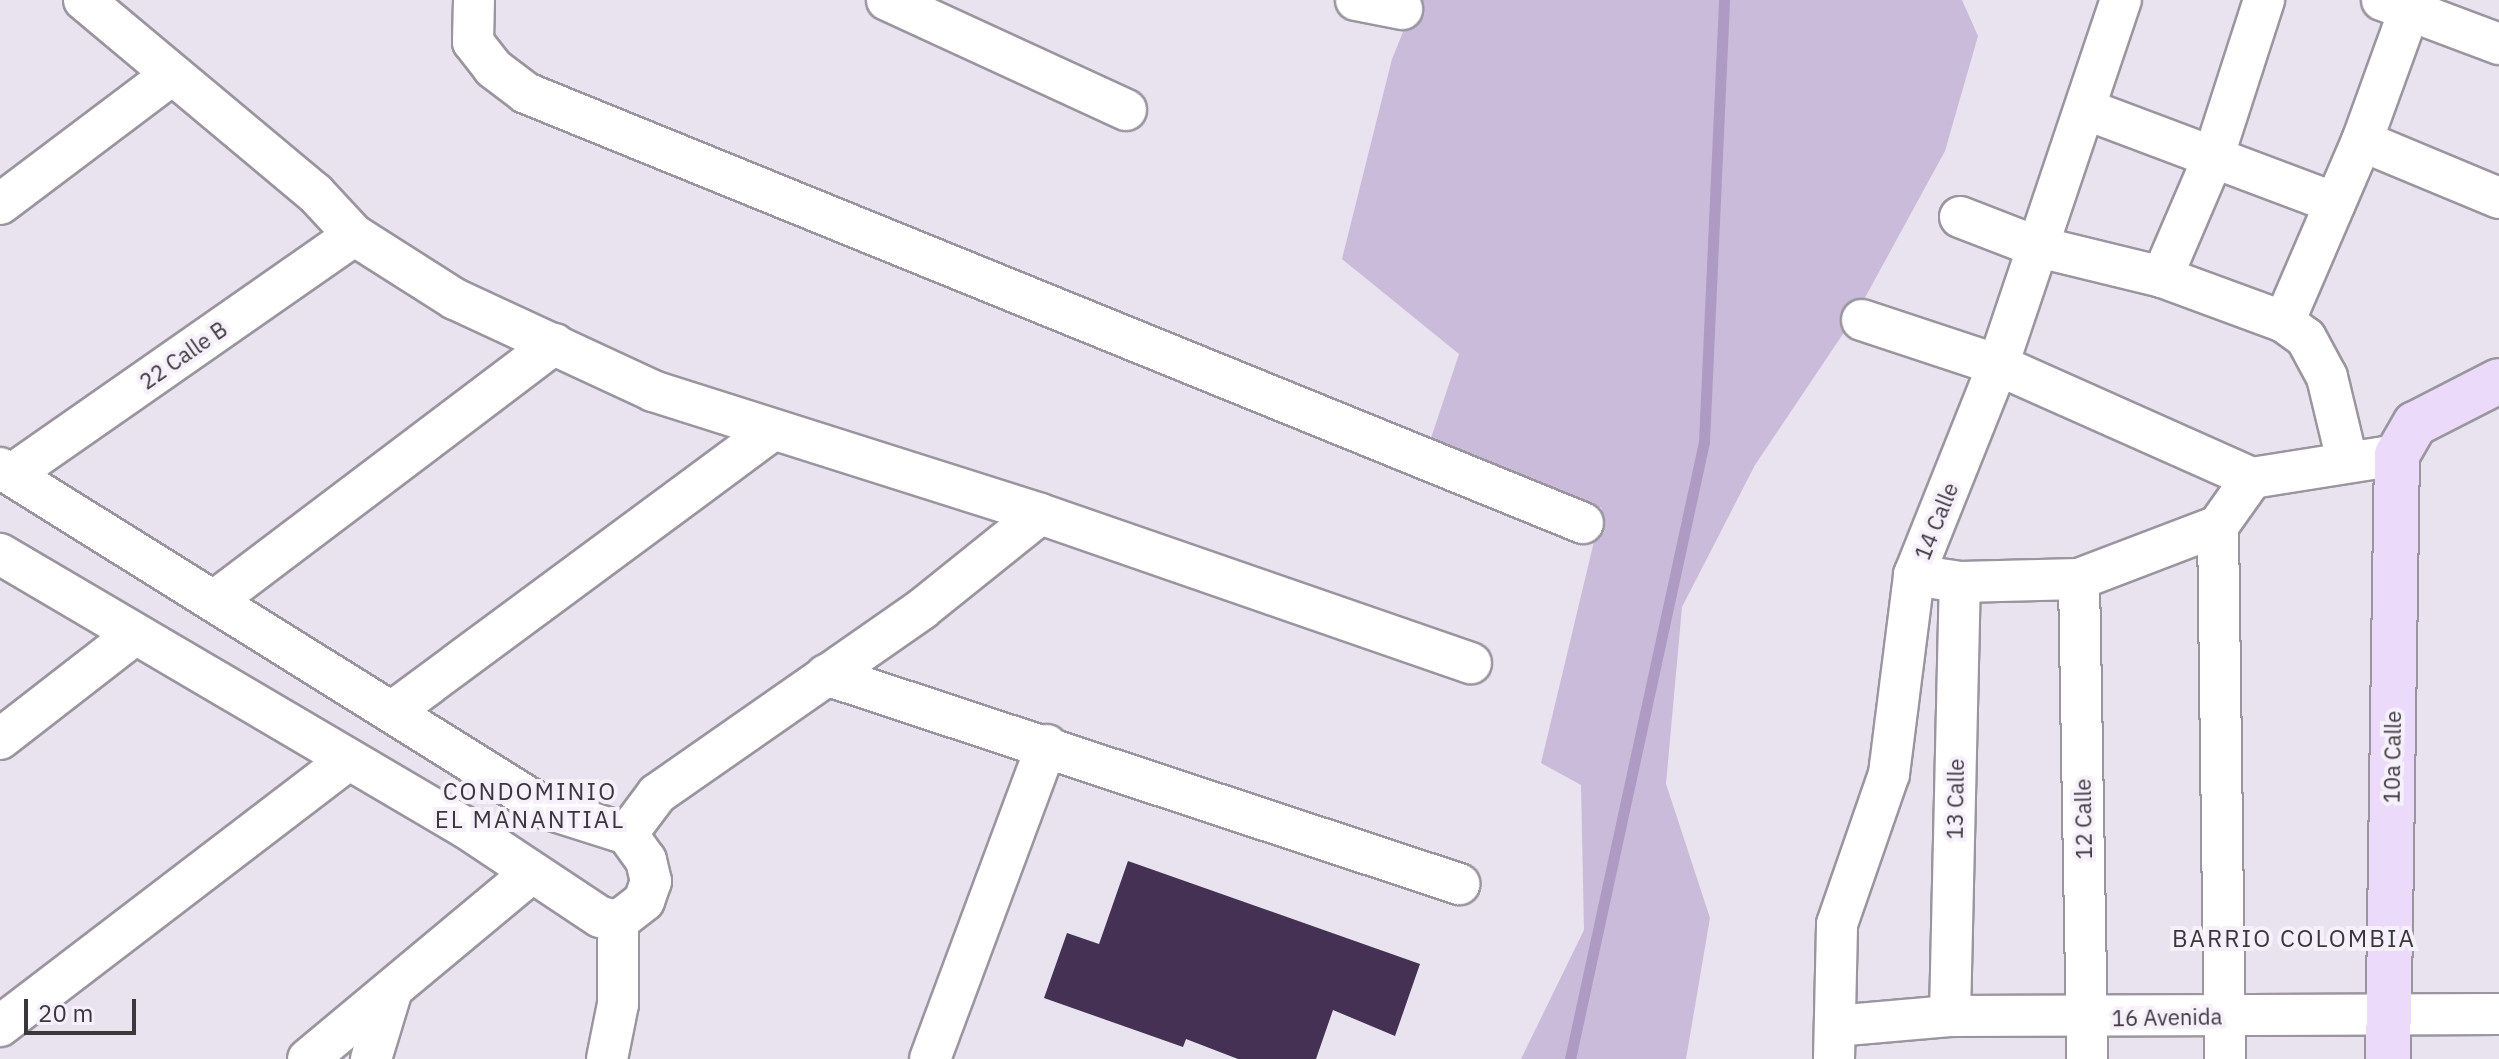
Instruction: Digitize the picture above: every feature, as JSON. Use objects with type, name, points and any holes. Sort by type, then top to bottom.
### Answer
[{"type":"street","points":[[84,0],[315,193],[354,235],[455,299],[653,391],[770,432],[1040,514],[1471,663]]},
{"type":"street","points":[[474,0],[473,42],[493,68],[526,93],[1583,523]]},
{"type":"street","points":[[887,0],[1126,110]]},
{"type":"street","points":[[1356,0],[1402,9]]},
{"type":"street","name":"14 Calle","points":[[1834,1042],[1837,924],[1889,774],[1914,575],[1998,365],[2035,246],[2121,0]]},
{"type":"street","points":[[2162,277],[2213,158],[2264,0]]},
{"type":"street","points":[[2284,322],[2362,141],[2402,3],[2499,44]]},
{"type":"street","points":[[0,204],[171,75]]},
{"type":"street","points":[[2085,109],[2335,203]]},
{"type":"street","points":[[2362,141],[2499,198]]},
{"type":"street","points":[[1960,217],[2035,246],[2162,277],[2284,322],[2306,338],[2327,377],[2347,460]]},
{"type":"street","name":"22 Calle B","points":[[6,471],[354,235]]},
{"type":"street","points":[[1862,320],[1998,365],[2252,478],[2347,460],[2397,455],[2415,424],[2499,381]]},
{"type":"street","points":[[217,599],[554,344]]},
{"type":"street","points":[[393,711],[770,432]]},
{"type":"street","name":"10a Calle","points":[[2388,1059],[2397,455]]},
{"type":"street","points":[[6,471],[217,599],[545,808],[627,834],[646,860],[651,881],[644,901],[618,921]]},
{"type":"street","points":[[1914,575],[1960,582],[2079,579],[2218,526],[2252,478]]},
{"type":"street","points":[[627,834],[657,794],[922,609],[1040,514]]},
{"type":"street","points":[[2218,526],[2225,1059]]},
{"type":"street","points":[[0,554],[346,761],[466,828],[531,873],[618,921]]},
{"type":"street","name":"12 Calle","points":[[2079,579],[2087,1059]]},
{"type":"street","name":"13 Calle","points":[[1950,1016],[1960,582]]},
{"type":"street","points":[[0,739],[134,635]]},
{"type":"street","points":[[826,675],[1047,745],[1250,819],[1459,884]]},
{"type":"street","points":[[930,1059],[1047,745]]},
{"type":"street","points":[[0,1026],[346,761]]},
{"type":"street","points":[[308,1059],[391,993],[531,873]]},
{"type":"street","points":[[607,1059],[618,1004],[618,921]]},
{"type":"street","points":[[371,1059],[391,993]]},
{"type":"street","name":"16 Avenida","points":[[1834,1042],[1950,1016],[2087,1018],[2499,1014]]},
{"type":"shaded area","points":[[1416,0],[1962,0],[1978,36],[1945,151],[1855,316],[1755,465],[1682,607],[1666,784],[1710,918],[1686,1059],[1521,1059],[1584,930],[1581,785],[1541,763],[1602,508],[1430,441],[1459,354],[1342,259],[1392,59]]},
{"type":"building","points":[[1128,861],[1420,964],[1395,1036],[1333,1010],[1316,1059],[1238,1059],[1186,1039],[1183,1047],[1044,998],[1067,933],[1099,944]]},
{"type":"waterway","points":[[1570,1059],[1704,442],[1724,0]]},
{"type":"district","name":"CONDOMINIO EL MANANTIAL","points":[[530,806]]},
{"type":"district","name":"BARRIO COLOMBIA","points":[[2294,939]]}]
